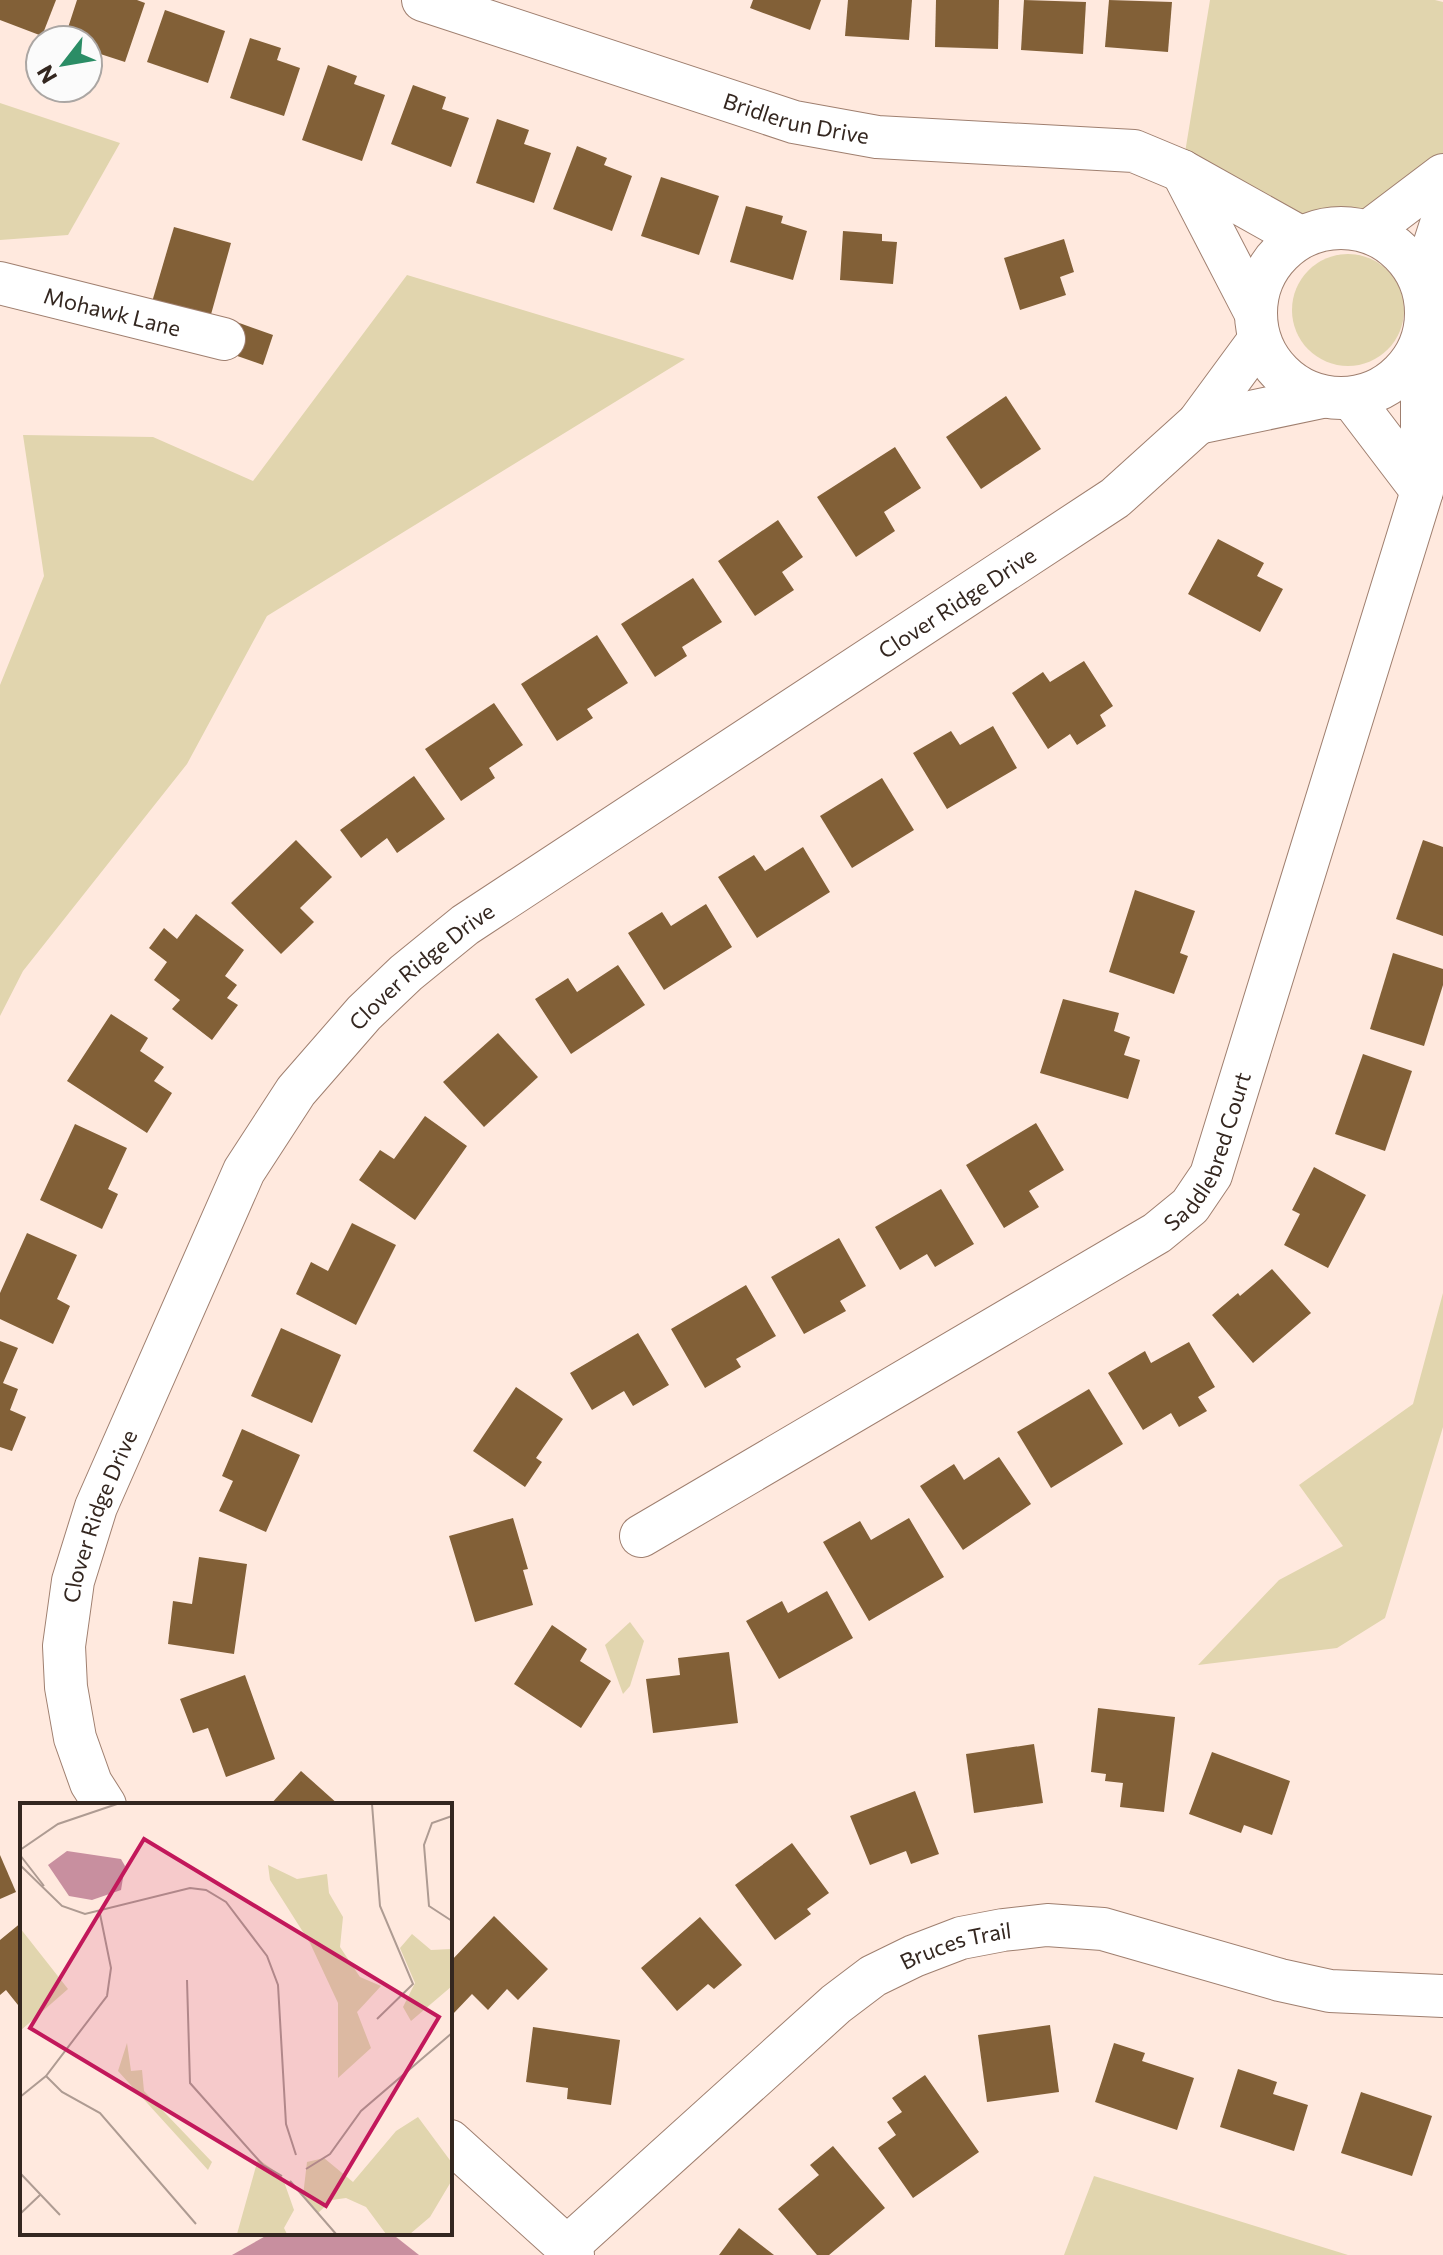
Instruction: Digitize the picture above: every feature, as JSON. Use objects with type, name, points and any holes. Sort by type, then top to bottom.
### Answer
[{"type":"street","name":"Bridlerun Drive","points":[[423,0],[794,122],[877,137],[1134,151],[1182,171],[1300,237]]},
{"type":"street","points":[[1182,171],[1257,325],[1272,366],[1295,386],[1337,398],[1422,491]]},
{"type":"street","points":[[1198,423],[1384,388],[1407,369],[1422,342],[1427,313],[1422,283],[1415,269],[1395,246],[1369,231],[1443,175]]},
{"type":"street","points":[[1422,283],[1443,218]]},
{"type":"street","name":"Clover Ridge Drive","points":[[104,1803],[91,1783],[75,1738],[66,1687],[64,1646],[73,1581],[96,1507],[244,1171],[296,1091],[364,1013],[406,973],[465,925],[1115,498],[1198,423],[1257,325],[1261,281],[1276,255],[1300,237],[1339,227],[1369,231]]},
{"type":"street","name":"Mohawk Lane","points":[[0,283],[224,339]]},
{"type":"street","name":"Saddlebred Court","points":[[641,1536],[1157,1233],[1190,1206],[1211,1175],[1422,491],[1422,342]]},
{"type":"street","name":"Bruces Trail","points":[[570,2251],[836,2004],[873,1976],[961,1938],[1047,1925],[1103,1929],[1280,1980],[1330,1991],[1443,1996]]},
{"type":"street","points":[[452,2143],[570,2251]]},
{"type":"shaded area","points":[[1210,0],[1443,2],[1443,175],[1369,231],[1339,227],[1300,237],[1182,171]]},
{"type":"shaded area","points":[[0,103],[120,143],[68,235],[0,240]]},
{"type":"shaded area","points":[[1348,254],[1370,258],[1388,270],[1400,288],[1404,310],[1400,332],[1388,350],[1370,362],[1348,366],[1326,362],[1308,350],[1296,332],[1292,310],[1296,288],[1308,270],[1326,258]]},
{"type":"shaded area","points":[[407,275],[685,359],[267,616],[187,764],[23,971],[0,1016],[0,685],[44,576],[23,435],[153,437],[253,481]]},
{"type":"shaded area","points":[[1443,1293],[1443,1427],[1385,1618],[1337,1648],[1198,1665],[1279,1580],[1343,1546],[1299,1485],[1413,1404]]},
{"type":"shaded area","points":[[630,1622],[644,1641],[630,1686],[623,1694],[605,1645]]},
{"type":"shaded area","points":[[1094,2176],[1348,2255],[1064,2255]]},
{"type":"shaded area","points":[[267,2235],[394,2235],[419,2255],[232,2255]]},
{"type":"building","points":[[0,0],[56,0],[47,24],[24,24],[24,29],[0,20]]},
{"type":"building","points":[[77,0],[137,0],[145,3],[125,62],[104,55],[104,24],[69,24]]},
{"type":"building","points":[[753,0],[821,0],[810,30],[750,8]]},
{"type":"building","points":[[848,0],[912,0],[909,40],[845,36]]},
{"type":"building","points":[[936,0],[999,0],[998,49],[935,47]]},
{"type":"building","points":[[1024,0],[1086,2],[1083,54],[1021,50]]},
{"type":"building","points":[[1109,0],[1172,2],[1168,52],[1105,47]]},
{"type":"building","points":[[165,10],[225,31],[208,83],[147,62]]},
{"type":"building","points":[[250,38],[281,48],[277,60],[300,68],[284,116],[230,98]]},
{"type":"building","points":[[328,65],[357,76],[354,84],[385,95],[362,161],[302,140]]},
{"type":"building","points":[[413,85],[446,97],[442,109],[469,118],[451,167],[391,144]]},
{"type":"building","points":[[497,119],[529,130],[524,144],[551,153],[534,203],[476,183]]},
{"type":"building","points":[[577,146],[607,158],[604,165],[632,176],[612,231],[553,209]]},
{"type":"building","points":[[661,177],[719,196],[699,255],[641,236]]},
{"type":"building","points":[[746,206],[783,216],[781,223],[807,231],[793,280],[730,262]]},
{"type":"building","points":[[174,227],[231,243],[210,318],[152,302]]},
{"type":"building","points":[[843,231],[882,234],[882,241],[897,242],[893,284],[840,280]]},
{"type":"building","points":[[1064,239],[1074,272],[1060,277],[1066,295],[1020,310],[1004,258]]},
{"type":"building","points":[[231,320],[273,335],[263,365],[220,350]]},
{"type":"building","points":[[1006,396],[1041,449],[981,489],[946,437]]},
{"type":"building","points":[[895,447],[921,488],[884,512],[895,531],[856,557],[817,497]]},
{"type":"building","points":[[778,520],[803,557],[782,572],[794,590],[755,616],[718,561]]},
{"type":"building","points":[[1218,539],[1264,563],[1257,576],[1283,589],[1260,632],[1188,594]]},
{"type":"building","points":[[693,578],[722,622],[682,647],[687,656],[655,677],[621,624]]},
{"type":"building","points":[[597,635],[628,683],[587,709],[593,718],[557,741],[521,684]]},
{"type":"building","points":[[1084,661],[1113,706],[1100,715],[1106,726],[1077,745],[1070,734],[1048,749],[1012,693],[1043,672],[1050,682]]},
{"type":"building","points":[[494,703],[523,745],[489,768],[495,778],[461,801],[425,749]]},
{"type":"building","points":[[993,726],[1017,768],[947,809],[913,753],[951,731],[960,745]]},
{"type":"building","points":[[414,776],[445,819],[397,853],[387,838],[361,858],[340,830]]},
{"type":"building","points":[[882,778],[914,830],[852,868],[820,816]]},
{"type":"building","points":[[296,840],[332,877],[300,908],[314,922],[281,954],[231,903]]},
{"type":"building","points":[[1423,840],[1443,847],[1443,936],[1396,919]]},
{"type":"building","points":[[803,847],[830,892],[757,938],[718,877],[754,855],[765,871]]},
{"type":"building","points":[[1135,890],[1195,911],[1180,953],[1188,956],[1174,994],[1109,972]]},
{"type":"building","points":[[706,904],[732,947],[664,990],[628,933],[662,912],[671,926]]},
{"type":"building","points":[[196,914],[244,950],[225,976],[237,985],[227,998],[238,1005],[212,1040],[172,1009],[180,1000],[154,980],[167,962],[149,948],[164,928],[177,939]]},
{"type":"building","points":[[1393,953],[1443,969],[1443,985],[1424,1046],[1370,1029]]},
{"type":"building","points":[[618,965],[645,1005],[571,1054],[535,999],[568,978],[577,992]]},
{"type":"building","points":[[1063,999],[1119,1013],[1114,1031],[1130,1037],[1124,1055],[1140,1060],[1128,1099],[1040,1073]]},
{"type":"building","points":[[111,1014],[148,1038],[140,1051],[164,1067],[154,1081],[172,1093],[147,1133],[67,1081]]},
{"type":"building","points":[[498,1033],[538,1077],[484,1127],[443,1082]]},
{"type":"building","points":[[1363,1054],[1412,1071],[1385,1151],[1335,1134]]},
{"type":"building","points":[[425,1116],[467,1146],[415,1220],[359,1180],[380,1150],[394,1159]]},
{"type":"building","points":[[1036,1123],[1064,1170],[1029,1191],[1039,1207],[1004,1228],[966,1165]]},
{"type":"building","points":[[75,1124],[127,1148],[108,1189],[118,1194],[102,1229],[40,1200]]},
{"type":"building","points":[[1314,1167],[1366,1195],[1328,1268],[1284,1245],[1300,1214],[1292,1210]]},
{"type":"building","points":[[941,1189],[974,1244],[935,1267],[927,1254],[900,1270],[875,1227]]},
{"type":"building","points":[[352,1223],[396,1245],[356,1325],[296,1294],[311,1262],[328,1271]]},
{"type":"building","points":[[27,1233],[77,1255],[57,1299],[70,1306],[53,1344],[0,1319],[0,1293]]},
{"type":"building","points":[[839,1238],[866,1286],[840,1301],[846,1311],[804,1334],[771,1277]]},
{"type":"building","points":[[1272,1269],[1311,1313],[1253,1363],[1212,1315]]},
{"type":"building","points":[[746,1285],[776,1336],[736,1359],[741,1367],[705,1388],[671,1329]]},
{"type":"building","points":[[281,1328],[341,1355],[312,1423],[251,1396]]},
{"type":"building","points":[[638,1333],[669,1385],[633,1406],[624,1391],[592,1410],[570,1373]]},
{"type":"building","points":[[0,1341],[18,1348],[3,1383],[18,1389],[10,1410],[26,1417],[12,1451],[0,1447]]},
{"type":"building","points":[[1189,1342],[1215,1387],[1198,1397],[1207,1411],[1179,1427],[1171,1413],[1143,1430],[1108,1373],[1145,1351],[1151,1363]]},
{"type":"building","points":[[516,1387],[563,1419],[536,1458],[542,1462],[525,1487],[473,1451]]},
{"type":"building","points":[[1089,1389],[1123,1444],[1051,1488],[1017,1432]]},
{"type":"building","points":[[242,1429],[300,1455],[266,1532],[219,1511],[233,1481],[222,1476]]},
{"type":"building","points":[[999,1457],[1031,1504],[963,1550],[920,1486],[954,1464],[964,1480]]},
{"type":"building","points":[[513,1518],[528,1569],[523,1570],[533,1605],[475,1622],[449,1536]]},
{"type":"building","points":[[909,1518],[944,1577],[869,1621],[823,1542],[860,1521],[871,1540]]},
{"type":"building","points":[[199,1557],[247,1564],[234,1654],[168,1644],[173,1601],[192,1604]]},
{"type":"building","points":[[827,1591],[853,1638],[779,1679],[746,1621],[782,1601],[788,1613]]},
{"type":"building","points":[[552,1625],[587,1649],[580,1661],[611,1681],[581,1728],[514,1684]]},
{"type":"building","points":[[729,1652],[738,1723],[653,1733],[646,1679],[680,1675],[678,1658]]},
{"type":"building","points":[[245,1675],[275,1759],[226,1777],[208,1728],[193,1733],[180,1699]]},
{"type":"building","points":[[1098,1708],[1175,1717],[1164,1812],[1120,1807],[1123,1783],[1105,1781],[1106,1774],[1091,1772]]},
{"type":"building","points":[[1034,1744],[1043,1803],[974,1813],[966,1754]]},
{"type":"building","points":[[1212,1752],[1290,1781],[1272,1835],[1244,1825],[1241,1833],[1189,1814]]},
{"type":"building","points":[[301,1771],[337,1803],[272,1803]]},
{"type":"building","points":[[915,1791],[939,1854],[911,1864],[906,1851],[870,1865],[850,1816]]},
{"type":"building","points":[[792,1843],[829,1893],[807,1909],[811,1914],[775,1940],[735,1885]]},
{"type":"building","points":[[0,1855],[16,1892],[0,1899]]},
{"type":"building","points":[[494,1916],[548,1969],[518,2000],[507,1989],[488,2010],[472,1994],[453,2014],[452,1960]]},
{"type":"building","points":[[700,1917],[742,1965],[714,1989],[708,1984],[677,2011],[641,1968]]},
{"type":"building","points":[[20,1924],[20,2008],[6,1990],[0,1995],[0,1940]]},
{"type":"building","points":[[1050,2025],[1059,2092],[987,2102],[978,2035]]},
{"type":"building","points":[[533,2027],[620,2040],[611,2105],[567,2099],[568,2088],[526,2082]]},
{"type":"building","points":[[1114,2043],[1145,2053],[1142,2061],[1194,2078],[1177,2130],[1095,2102]]},
{"type":"building","points":[[1238,2069],[1277,2082],[1273,2094],[1308,2105],[1294,2151],[1220,2127]]},
{"type":"building","points":[[925,2075],[979,2152],[913,2198],[878,2148],[896,2135],[887,2122],[902,2112],[892,2098]]},
{"type":"building","points":[[1361,2092],[1432,2116],[1412,2176],[1341,2153]]},
{"type":"building","points":[[833,2146],[885,2208],[829,2255],[817,2255],[778,2209],[819,2175],[810,2165]]},
{"type":"building","points":[[739,2228],[774,2255],[719,2255]]}]
